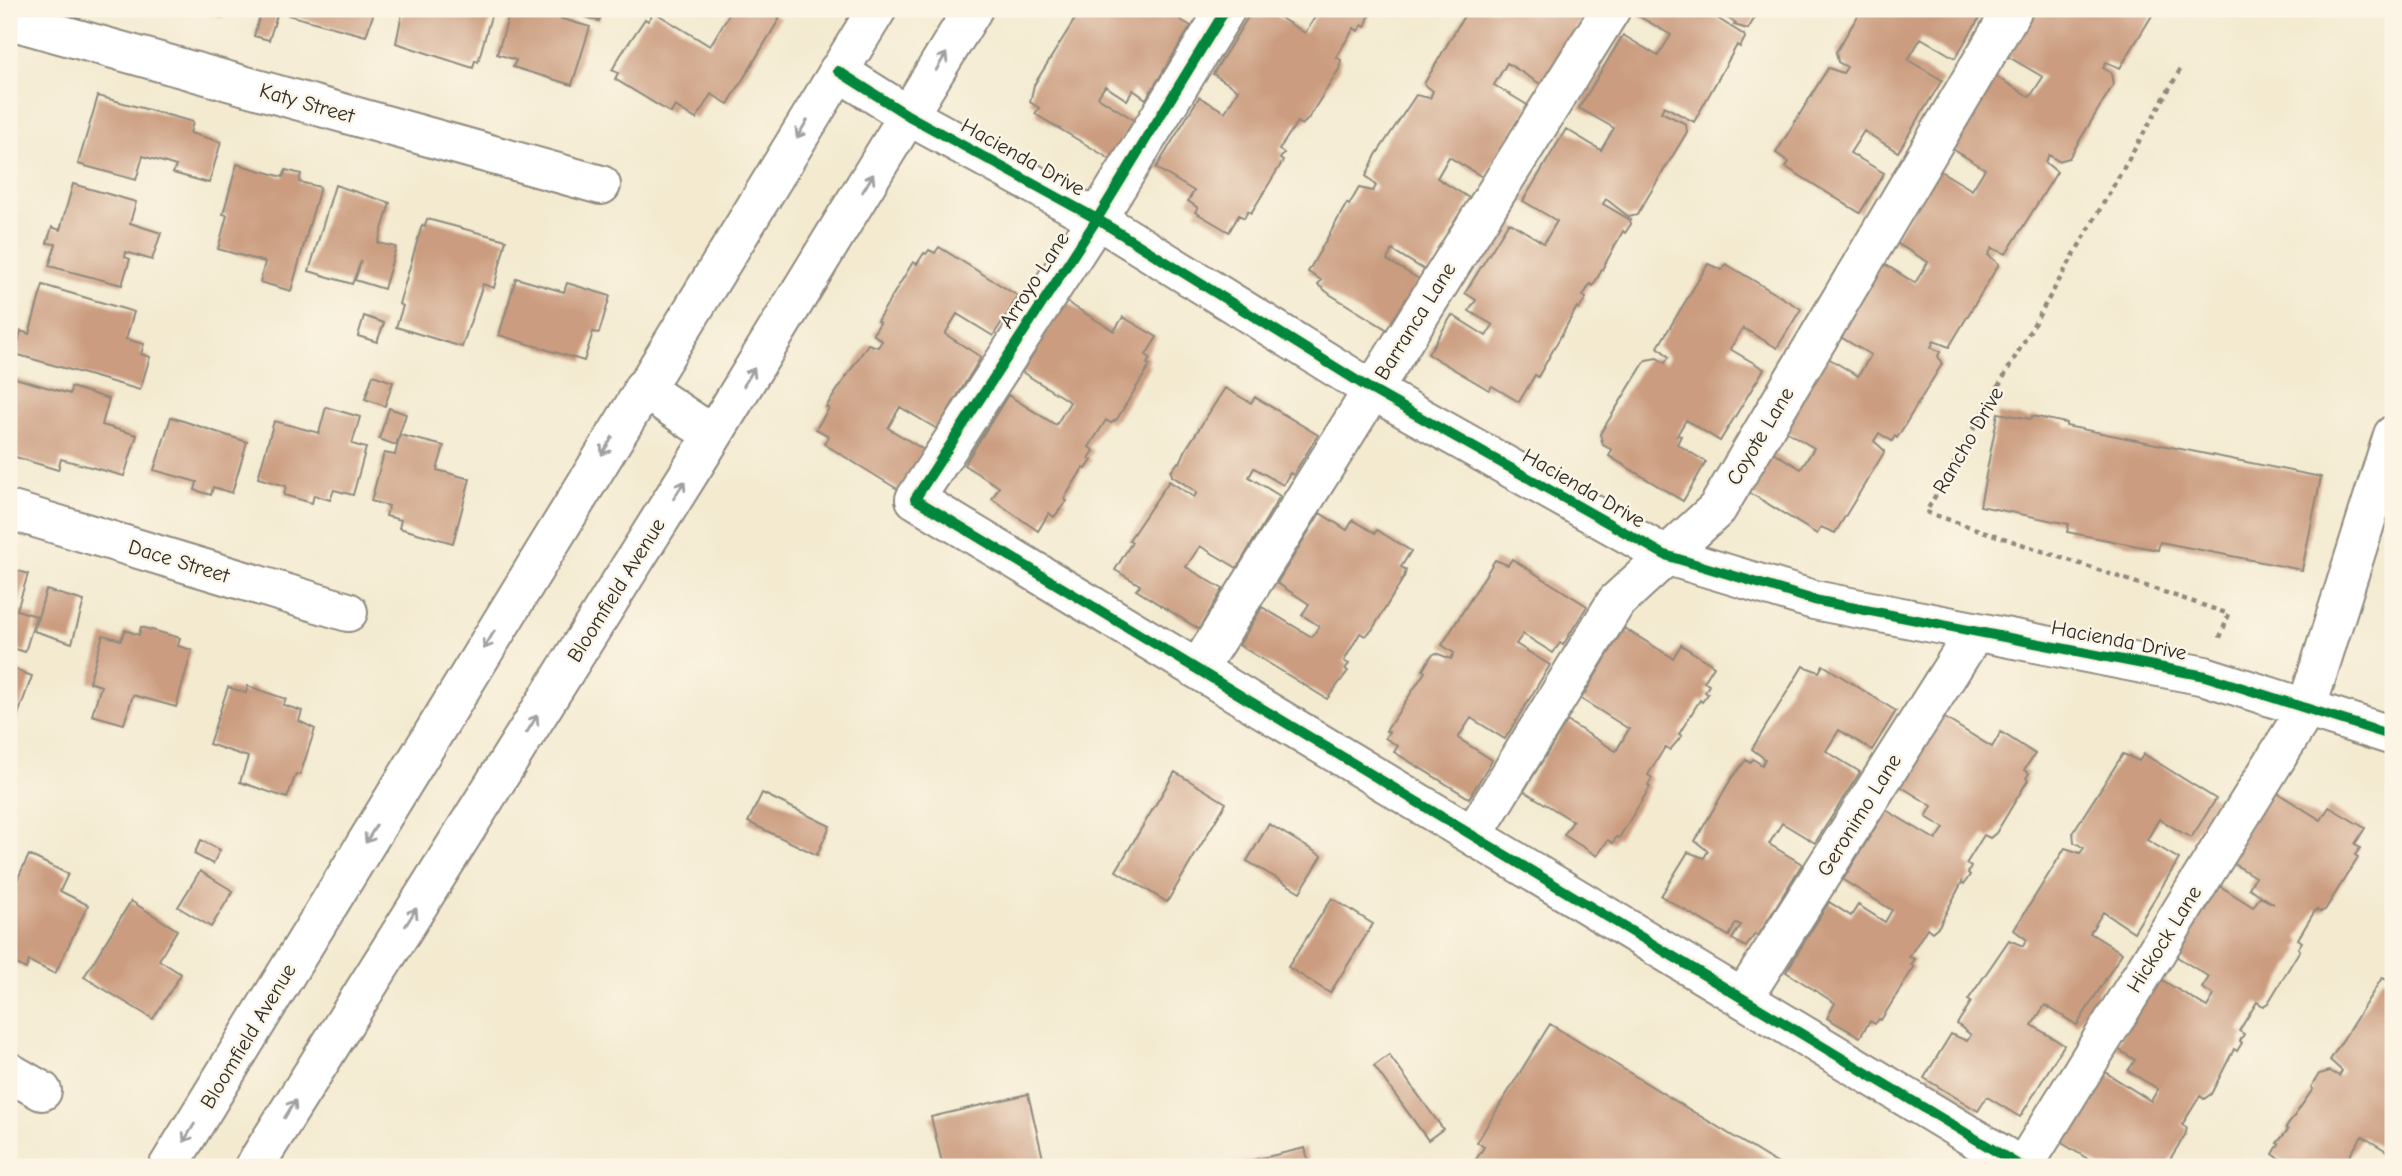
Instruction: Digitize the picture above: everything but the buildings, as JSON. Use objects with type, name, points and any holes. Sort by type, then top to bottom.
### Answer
[{"type":"street","name":"Bloomfield Avenue","points":[[168,1167],[643,387],[877,9]]},
{"type":"street","name":"Bloomfield Avenue","points":[[254,1167],[713,436],[974,9]]},
{"type":"street","name":"Arroyo Lane","points":[[1198,669],[915,499],[1097,219],[1226,9]]},
{"type":"street","name":"Barranca Lane","points":[[1198,669],[1611,9]]},
{"type":"street","name":"Coyote Lane","points":[[1473,835],[1616,602],[1717,509],[2013,9]]},
{"type":"street","name":"Katy Street","points":[[13,22],[601,185]]},
{"type":"street","name":"Hacienda Drive","points":[[838,71],[909,116],[1097,219],[1372,390],[1665,555],[1814,600],[2206,676],[2393,736]]},
{"type":"street","points":[[643,387],[713,436]]},
{"type":"street","points":[[2306,710],[2393,435]]},
{"type":"street","name":"Dace Street","points":[[9,510],[348,612]]},
{"type":"street","name":"Geronimo Lane","points":[[1743,998],[1975,632]]},
{"type":"street","points":[[1198,669],[2023,1167]]},
{"type":"street","name":"Hickock Lane","points":[[2023,1167],[2306,710]]},
{"type":"street","points":[[9,1072],[42,1091]]},
{"type":"cycle path","points":[[1226,9],[1097,219],[915,499],[2022,1167]]},
{"type":"cycle path","points":[[838,71],[909,116],[1097,219],[1372,390],[1665,555],[1814,600],[2205,676],[2393,736]]}]
